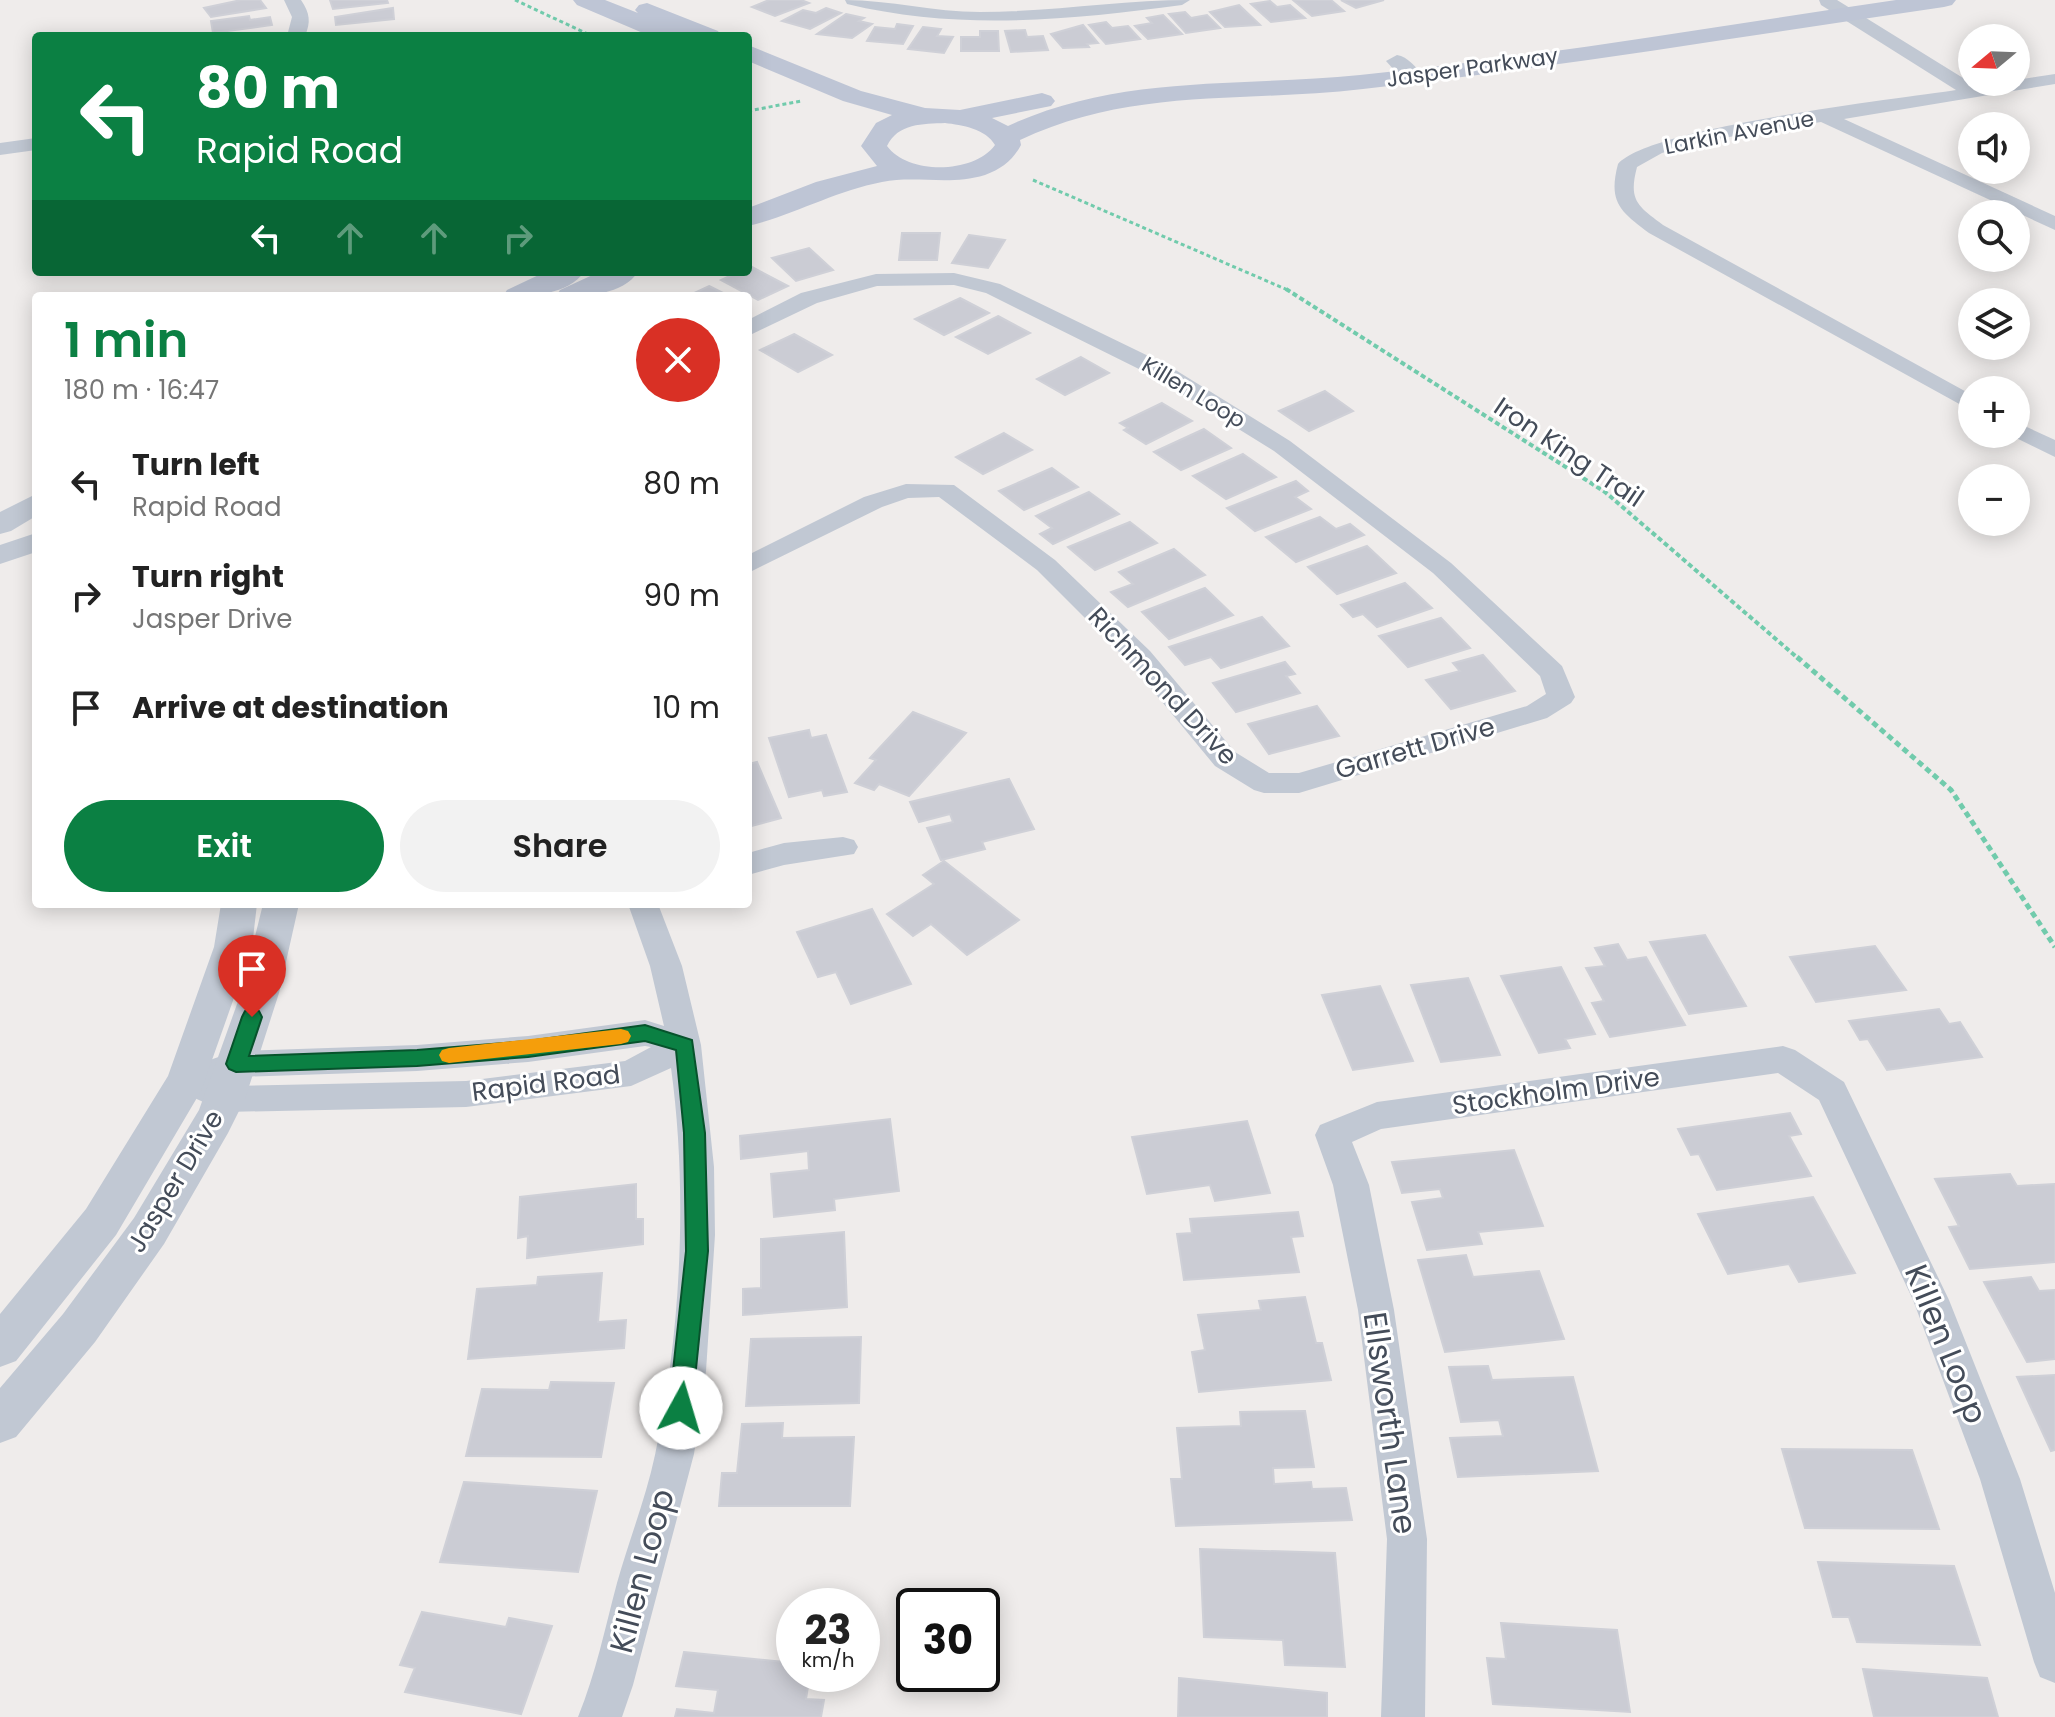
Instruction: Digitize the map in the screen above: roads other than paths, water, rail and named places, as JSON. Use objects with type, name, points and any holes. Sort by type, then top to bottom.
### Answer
[{"type":"main road","points":[[585,0],[661,32]]},
{"type":"main road","points":[[623,0],[699,32]]},
{"type":"main road","name":"Jasper Parkway","points":[[965,116],[1091,89],[1153,80],[1404,68],[1846,5],[1944,0]]},
{"type":"main road","points":[[752,54],[852,96],[924,116],[965,116],[983,121],[1005,137],[1006,146],[1001,156],[971,170],[939,174],[907,170],[867,175],[835,183],[752,216]]},
{"type":"main road","name":"Jasper Parkway","points":[[1005,137],[1023,126],[1073,108],[1145,95],[1356,83],[1404,68]]},
{"type":"main road","points":[[752,69],[846,104],[881,132]]},
{"type":"main road","points":[[752,192],[844,155],[881,132],[924,116]]},
{"type":"main road","points":[[881,132],[874,146],[878,156],[907,170]]},
{"type":"main road","points":[[526,292],[560,276]]},
{"type":"main road","points":[[580,292],[614,276]]},
{"type":"street","points":[[292,0],[301,11],[298,32]]},
{"type":"street","points":[[853,0],[924,14],[995,18],[1075,14],[1182,0]]},
{"type":"street","points":[[1846,5],[1958,71]]},
{"type":"street","name":"Larkin Avenue","points":[[2030,81],[2055,79]]},
{"type":"street","name":"Larkin Avenue","points":[[1958,88],[1823,116],[1696,137],[1655,149],[1628,164],[1621,188],[1625,205],[1669,237],[1958,396]]},
{"type":"street","points":[[1823,116],[2055,224]]},
{"type":"street","points":[[0,149],[32,145]]},
{"type":"street","name":"Killen Loop","points":[[752,327],[809,298],[876,280],[954,279],[993,288],[1161,371],[1282,446],[1442,568],[1552,672],[1561,697]]},
{"type":"street","points":[[2030,437],[2055,450]]},
{"type":"street","name":"Richmond Drive","points":[[752,563],[873,502],[906,491],[945,490],[1046,565],[1140,657],[1225,759],[1264,783]]},
{"type":"street","points":[[0,525],[32,505]]},
{"type":"street","points":[[0,555],[32,543]]},
{"type":"street","name":"Garrett Drive","points":[[1264,783],[1299,783],[1537,712],[1561,697]]},
{"type":"street","points":[[752,863],[784,854],[843,847]]},
{"type":"street","name":"Jasper Drive","points":[[0,1347],[216,1081],[238,908]]},
{"type":"street","name":"Jasper Drive","points":[[0,1422],[79,1328],[149,1231],[216,1081],[260,993],[280,908]]},
{"type":"street","name":"Killen Loop","points":[[600,1717],[678,1439],[697,1251],[694,1133],[685,1045],[662,946],[645,908]]},
{"type":"street","name":"Rapid Road","points":[[216,1081],[466,1094],[631,1073],[685,1045]]},
{"type":"street","name":"Killen Loop","points":[[1783,1059],[1832,1091],[1931,1300],[2000,1479],[2055,1662]]},
{"type":"street","name":"Stockholm Drive","points":[[1332,1135],[1377,1116],[1783,1059]]},
{"type":"street","name":"Ellsworth Lane","points":[[1332,1135],[1351,1185],[1376,1310],[1407,1539],[1403,1717]]}]
